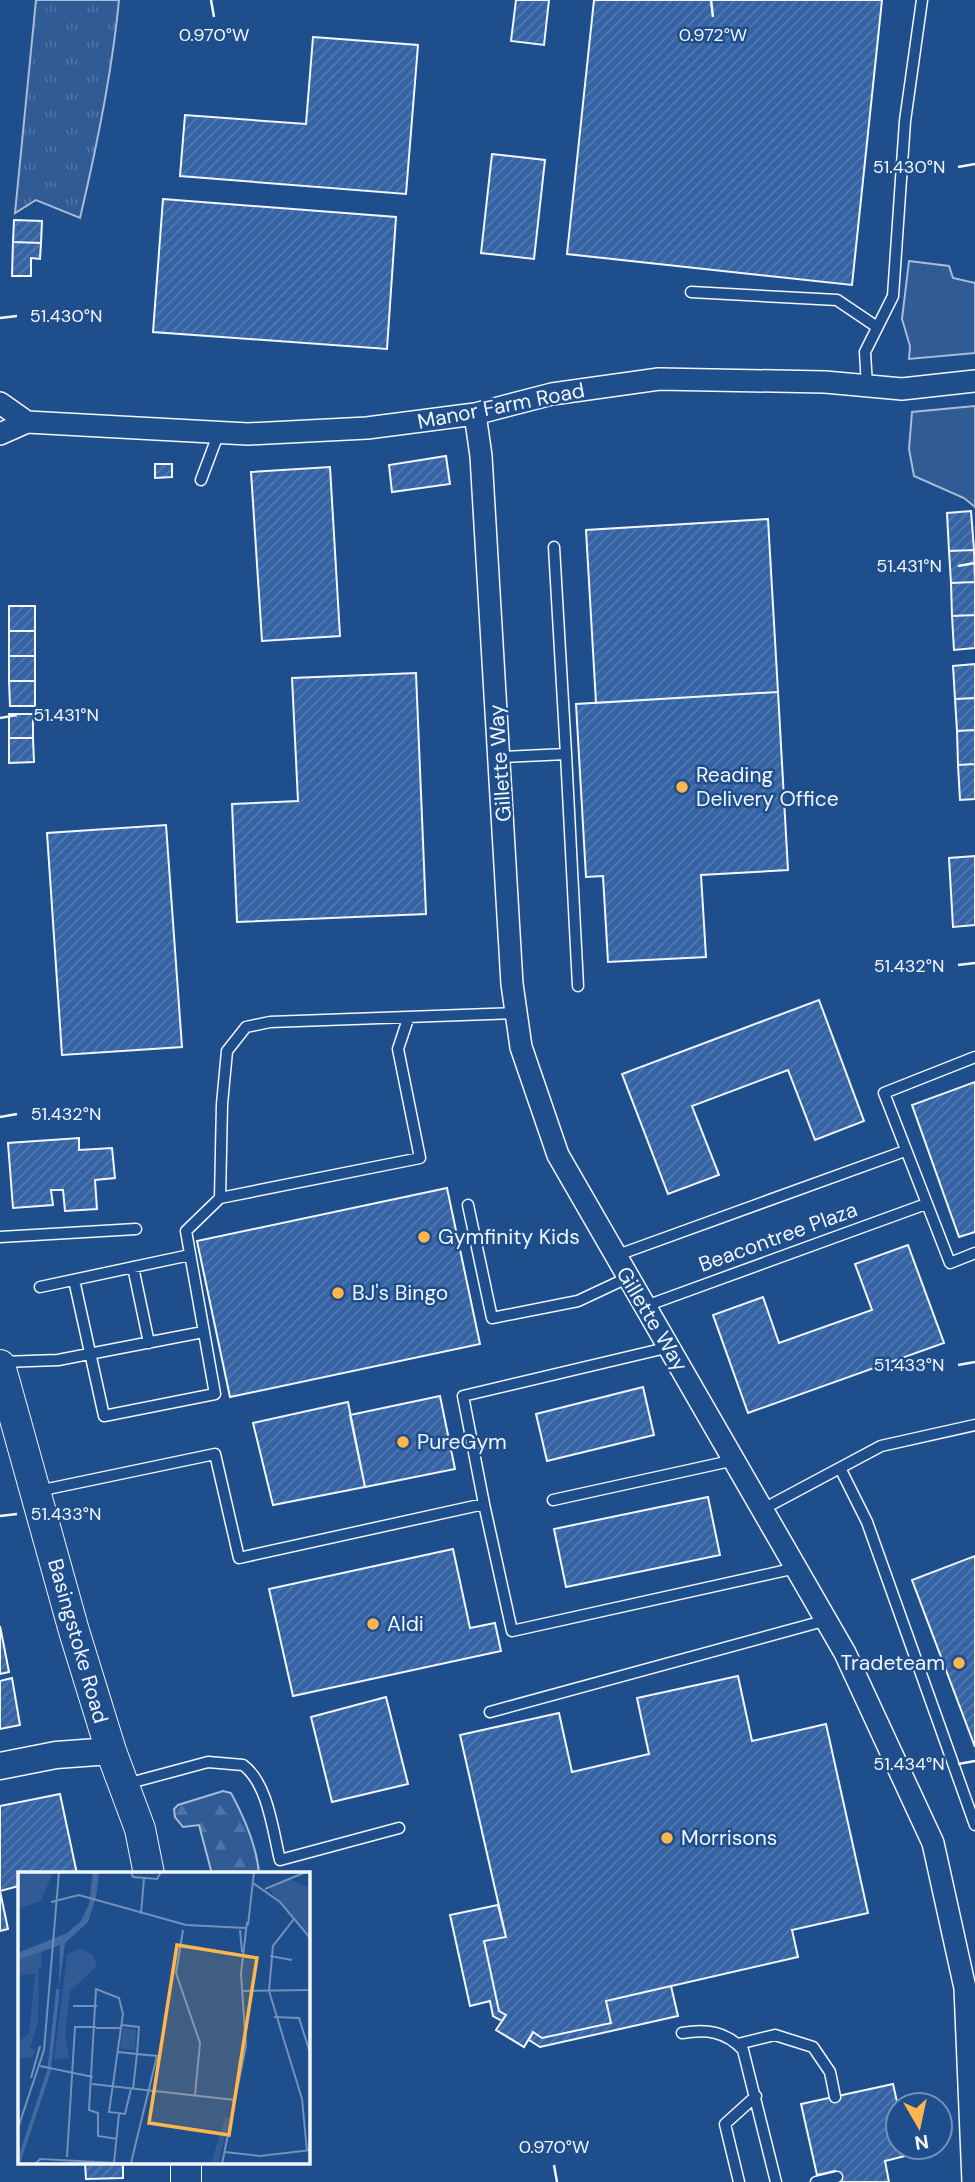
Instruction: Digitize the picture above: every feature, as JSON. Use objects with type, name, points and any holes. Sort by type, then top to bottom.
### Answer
[{"type":"main road","name":"Basingstoke Road","points":[[0,1364],[111,1751],[140,1829],[149,1872]]},
{"type":"main road","points":[[186,2164],[186,2182]]},
{"type":"street","name":"Manor Farm Road","points":[[0,434],[27,422],[248,434],[367,429],[475,414],[552,394],[659,379],[825,382],[909,388],[975,381]]},
{"type":"street","points":[[0,402],[27,422]]},
{"type":"street","name":"Gillette Way","points":[[475,414],[481,456],[512,984],[522,1047],[558,1154],[643,1307],[670,1347],[827,1620],[933,1843],[965,1988],[973,2182]]},
{"type":"street","points":[[0,1766],[56,1755],[111,1751]]},
{"type":"lane","points":[[867,386],[865,352],[893,296],[905,121],[922,0]]},
{"type":"lane","points":[[691,292],[837,300],[877,327]]},
{"type":"lane","points":[[201,480],[219,432]]},
{"type":"lane","points":[[554,547],[578,986]]},
{"type":"lane","points":[[500,757],[566,754]]},
{"type":"lane","points":[[220,1198],[222,1104],[227,1051],[246,1027],[270,1022],[517,1013]]},
{"type":"lane","points":[[74,1280],[104,1416],[215,1394],[186,1231],[220,1198],[420,1158],[398,1049],[408,1019]]},
{"type":"lane","points":[[975,1057],[884,1093],[950,1263],[975,1253]]},
{"type":"lane","points":[[615,1256],[905,1151]]},
{"type":"lane","name":"Beacontree Plaza","points":[[643,1307],[926,1203]]},
{"type":"lane","points":[[468,1205],[492,1318],[578,1301],[627,1278]]},
{"type":"lane","points":[[0,1237],[136,1229]]},
{"type":"lane","points":[[40,1287],[190,1255]]},
{"type":"lane","points":[[133,1267],[149,1343]]},
{"type":"lane","points":[[0,1364],[58,1360],[203,1332]]},
{"type":"lane","points":[[670,1347],[463,1396],[512,1631],[797,1567]]},
{"type":"lane","points":[[763,1509],[881,1446],[975,1425]]},
{"type":"lane","points":[[35,1492],[215,1454],[239,1558],[484,1504]]},
{"type":"lane","points":[[552,1500],[735,1460]]},
{"type":"lane","points":[[840,1468],[867,1522],[975,1825]]},
{"type":"lane","points":[[490,1712],[827,1620]]},
{"type":"lane","points":[[123,1785],[208,1762],[243,1765],[255,1777],[260,1789],[280,1860],[398,1828]]},
{"type":"lane","points":[[682,2033],[706,2030],[724,2035],[738,2044],[746,2057],[776,2182]]},
{"type":"lane","points":[[738,2044],[775,2035],[813,2047],[830,2072],[835,2097]]},
{"type":"lane","points":[[739,2182],[725,2124],[756,2096]]},
{"type":"lane","points":[[816,2182],[837,2176]]},
{"type":"green space","points":[[36,0],[119,0],[103,110],[80,218],[36,200],[15,213]]},
{"type":"green space","points":[[909,261],[949,266],[953,278],[975,283],[975,353],[909,359],[910,346],[902,319]]},
{"type":"green space","points":[[975,406],[975,507],[964,498],[914,476],[909,449],[912,412]]},
{"type":"green space","points":[[223,1791],[231,1793],[253,1843],[259,1872],[211,1872],[199,1825],[183,1827],[175,1817],[174,1809],[178,1805]]},
{"type":"building","points":[[516,0],[549,0],[544,45],[511,41]]},
{"type":"building","points":[[594,0],[882,0],[852,285],[567,254]]},
{"type":"building","points":[[313,37],[418,45],[406,194],[180,176],[185,115],[306,124]]},
{"type":"building","points":[[492,154],[545,160],[534,259],[481,253]]},
{"type":"building","points":[[163,199],[396,217],[387,349],[153,332]]},
{"type":"building","points":[[14,220],[42,221],[41,243],[13,242]]},
{"type":"building","points":[[13,242],[41,243],[40,259],[31,258],[31,276],[12,276]]},
{"type":"building","points":[[446,456],[450,484],[392,492],[389,465]]},
{"type":"building","points":[[155,464],[172,464],[172,477],[155,478]]},
{"type":"building","points":[[330,467],[340,636],[262,641],[251,472]]},
{"type":"building","points":[[971,511],[974,550],[949,551],[947,513]]},
{"type":"building","points":[[768,519],[778,692],[596,703],[586,530]]},
{"type":"building","points":[[974,550],[975,582],[951,583],[949,551]]},
{"type":"building","points":[[975,582],[975,615],[952,616],[951,583]]},
{"type":"building","points":[[9,606],[35,606],[35,631],[9,631]]},
{"type":"building","points":[[975,615],[975,648],[954,650],[952,616]]},
{"type":"building","points":[[9,631],[35,631],[35,656],[9,656]]},
{"type":"building","points":[[9,656],[35,656],[35,681],[9,681]]},
{"type":"building","points":[[975,664],[975,698],[955,699],[953,666]]},
{"type":"building","points":[[416,673],[426,914],[237,922],[232,804],[298,801],[292,678]]},
{"type":"building","points":[[9,681],[35,681],[35,706],[10,706]]},
{"type":"building","name":"Reading Delivery Office","points":[[778,692],[788,870],[701,875],[706,957],[608,962],[603,876],[586,877],[576,704]]},
{"type":"building","points":[[975,698],[975,730],[957,731],[955,699]]},
{"type":"building","points":[[9,714],[33,714],[33,738],[9,738]]},
{"type":"building","points":[[975,730],[975,764],[958,765],[957,731]]},
{"type":"building","points":[[9,738],[33,738],[34,762],[9,763]]},
{"type":"building","points":[[975,764],[975,799],[960,800],[958,765]]},
{"type":"building","points":[[166,825],[182,1047],[62,1055],[47,833]]},
{"type":"building","points":[[975,856],[975,925],[953,927],[949,858]]},
{"type":"building","points":[[819,1000],[864,1121],[815,1140],[788,1070],[692,1106],[719,1175],[668,1194],[622,1074]]},
{"type":"building","points":[[975,1082],[975,1232],[959,1237],[912,1105]]},
{"type":"building","points":[[79,1138],[79,1150],[112,1148],[115,1178],[95,1180],[97,1209],[65,1211],[63,1190],[51,1190],[53,1205],[13,1208],[8,1143]]},
{"type":"building","name":"BJ's Bingo","points":[[447,1188],[480,1344],[230,1397],[197,1241]]},
{"type":"building","points":[[908,1245],[944,1343],[748,1413],[713,1315],[763,1297],[779,1343],[872,1310],[855,1264]]},
{"type":"building","points":[[643,1387],[654,1435],[547,1461],[536,1414]]},
{"type":"building","name":"PureGym","points":[[440,1396],[455,1469],[365,1487],[350,1415]]},
{"type":"building","points":[[348,1402],[365,1487],[273,1505],[253,1423]]},
{"type":"building","points":[[708,1497],[720,1555],[566,1587],[554,1529]]},
{"type":"building","name":"Aldi","points":[[453,1549],[470,1628],[495,1623],[501,1651],[293,1696],[269,1589]]},
{"type":"building","name":"Tradeteam","points":[[975,1556],[975,1747],[912,1580]]},
{"type":"building","points":[[0,1626],[9,1672],[0,1674]]},
{"type":"building","name":"Morrisons","points":[[738,1676],[752,1741],[826,1724],[868,1913],[792,1930],[798,1957],[606,2001],[611,2023],[542,2038],[533,2032],[524,2047],[496,2030],[506,2015],[499,2011],[484,1941],[506,1937],[460,1735],[559,1713],[572,1772],[649,1754],[637,1698]]},
{"type":"building","points":[[12,1678],[20,1725],[0,1729],[0,1681]]},
{"type":"building","points":[[386,1697],[408,1784],[332,1802],[311,1717]]},
{"type":"building","points":[[60,1794],[77,1872],[18,1872],[18,1886],[0,1891],[0,1806]]},
{"type":"building","points":[[0,1891],[8,1929],[0,1931]]},
{"type":"building","points":[[498,1905],[506,1937],[484,1941],[499,2011],[506,2015],[502,2021],[493,2016],[490,2001],[470,2006],[450,1915]]},
{"type":"building","points":[[671,1986],[678,2016],[540,2047],[529,2040],[533,2032],[542,2038],[611,2023],[606,2001]]},
{"type":"building","points":[[893,2084],[895,2091],[884,2091],[884,2161],[889,2182],[838,2182],[835,2171],[817,2175],[801,2104]]},
{"type":"building","points":[[85,2164],[123,2164],[123,2178],[86,2179]]},
{"type":"place","name":"Reading Delivery Office","points":[[682,787]]},
{"type":"place","name":"Gymfinity Kids","points":[[424,1237]]},
{"type":"place","name":"BJ's Bingo","points":[[338,1293]]},
{"type":"place","name":"PureGym","points":[[403,1442]]},
{"type":"place","name":"Aldi","points":[[373,1624]]},
{"type":"place","name":"Tradeteam","points":[[959,1663]]},
{"type":"place","name":"Morrisons","points":[[667,1838]]}]
